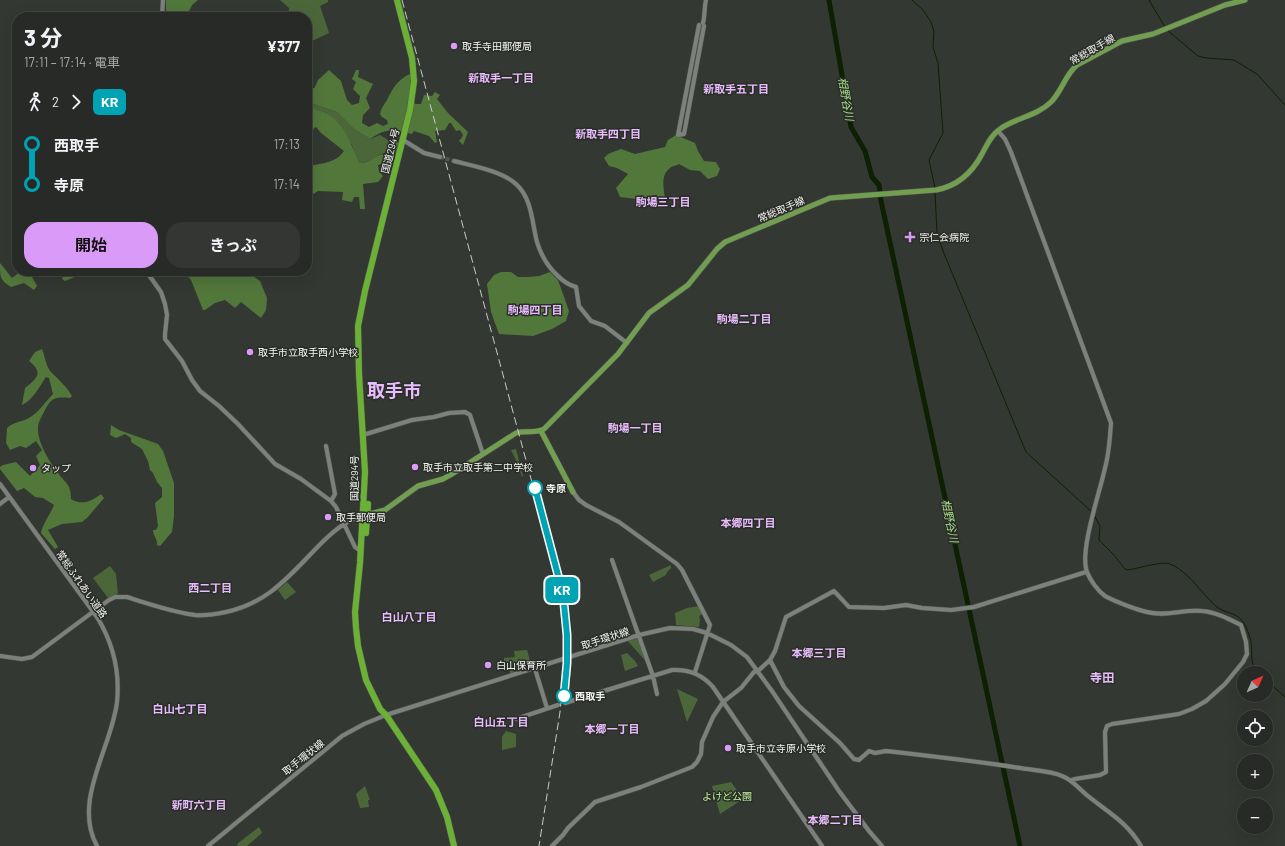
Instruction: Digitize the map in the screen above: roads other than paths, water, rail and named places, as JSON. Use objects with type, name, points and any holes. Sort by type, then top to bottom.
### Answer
[{"type":"highway","name":"国道294号","points":[[397,0],[411,51],[414,71],[412,99],[403,140],[362,306],[365,515],[358,607],[359,627],[370,679],[386,715],[436,790],[447,817],[454,846]]},
{"type":"highway","name":"国道294号","points":[[365,515],[355,612],[358,646],[368,685],[380,709],[386,715]]},
{"type":"main road","name":"常総取手線","points":[[541,431],[614,359],[627,344],[649,313],[688,285],[717,249],[725,242],[830,198],[936,190],[951,186],[964,178],[972,170],[998,131],[1046,106],[1053,99],[1071,71],[1077,65],[1117,43],[1166,29],[1225,5],[1245,0]]},
{"type":"main road","points":[[365,515],[385,510],[418,486],[447,477],[516,433],[541,431],[573,492]]},
{"type":"street","points":[[163,12],[164,0]]},
{"type":"street","points":[[702,25],[684,134],[678,135],[702,25],[705,18],[704,12],[706,0]]},
{"type":"street","points":[[998,131],[1003,135],[1011,152],[1111,423],[1106,467],[1093,513],[1086,548],[1086,572],[1104,595],[1148,613],[1202,611],[1218,614],[1241,625],[1246,642],[1247,654],[1243,662],[1225,684],[1206,701],[1179,714],[1112,724],[1108,726],[1105,732],[1106,772],[1100,775],[1072,780]]},
{"type":"street","points":[[403,140],[424,153],[440,157]]},
{"type":"street","points":[[454,161],[509,178],[518,186],[527,200],[537,243],[546,261],[553,271],[564,281],[571,286],[576,287],[579,306],[591,321],[605,326],[627,344]]},
{"type":"street","points":[[150,276],[161,292],[165,304],[167,315],[164,334],[165,339],[182,361],[192,380],[200,391],[238,424],[275,464],[301,479],[331,501],[336,507],[355,547],[361,551]]},
{"type":"street","points":[[365,434],[412,420],[449,413],[465,412],[470,415],[483,454]]},
{"type":"street","points":[[326,446],[335,494],[331,501]]},
{"type":"street","name":"常総ふれあい道路","points":[[0,484],[93,612],[109,640],[116,665],[117,702],[115,713],[90,796],[89,811],[91,826],[97,846]]},
{"type":"street","points":[[573,492],[579,500],[619,522],[677,564],[682,570],[710,625],[695,672]]},
{"type":"street","points":[[0,504],[9,497]]},
{"type":"street","points":[[0,656],[22,659],[32,656],[112,598],[127,597],[197,615],[221,613],[240,608],[257,601],[276,589],[344,523],[365,515]]},
{"type":"street","points":[[612,560],[653,676],[657,694]]},
{"type":"street","points":[[552,846],[568,828],[596,802],[641,787],[692,767],[698,762],[701,754],[702,742],[713,717],[723,702],[742,688],[754,672],[758,671],[770,660],[786,617],[834,591],[848,608],[884,608],[906,605],[922,608],[951,610],[974,607],[1086,572]]},
{"type":"street","name":"取手環状線","points":[[208,846],[342,736],[364,724],[386,715],[639,635],[670,628],[693,629],[707,633],[731,645],[747,658],[758,671],[839,791],[882,846]]},
{"type":"street","points":[[770,660],[784,687],[799,706],[840,743],[854,759],[859,760],[869,751],[875,753],[886,751],[1007,766],[1061,775],[1072,780],[1078,788],[1115,815],[1136,837],[1141,846]]},
{"type":"street","points":[[535,669],[547,708]]},
{"type":"street","points":[[565,703],[672,670],[686,670],[695,672],[707,680],[822,846]]},
{"type":"street","points":[[516,719],[558,705]]},
{"type":"waterway","name":"相野谷川","points":[[829,0],[851,127],[865,151],[872,177],[879,185],[880,192]]},
{"type":"waterway","points":[[912,0],[923,10],[931,22],[934,31],[933,47],[938,63],[943,133],[929,160],[935,188]]},
{"type":"waterway","points":[[1149,0],[1165,27]]},
{"type":"waterway","points":[[1167,30],[1198,56],[1234,60],[1257,74],[1285,105]]},
{"type":"waterway","points":[[935,192],[937,233],[943,251],[1026,452],[1092,512]]},
{"type":"waterway","name":"相野谷川","points":[[880,196],[1020,846]]},
{"type":"waterway","points":[[1094,515],[1100,526],[1099,540],[1125,569],[1128,570],[1164,563],[1171,564],[1185,574],[1217,607],[1240,618],[1250,636],[1253,666]]},
{"type":"waterway","points":[[1273,686],[1285,697]]},
{"type":"tunnel","points":[[440,157],[454,161]]},
{"type":"railway","points":[[402,0],[561,594],[566,635],[565,664],[560,712],[539,846]]},
{"type":"train","name":"KR","points":[[535,488],[563,594],[567,635],[567,663],[564,696]]},
{"type":"place","name":"取手寺田郵便局","points":[[454,46]]},
{"type":"place","name":"宗仁会病院","points":[[910,237]]},
{"type":"place","name":"取手市立取手西小学校","points":[[250,352]]},
{"type":"place","name":"取手市立取手第二中学校","points":[[415,467]]},
{"type":"place","name":"タップ","points":[[33,468]]},
{"type":"place","name":"寺原","points":[[535,488]]},
{"type":"place","name":"取手郵便局","points":[[328,517]]},
{"type":"place","name":"白山保育所","points":[[488,665]]},
{"type":"place","name":"西取手","points":[[564,696]]},
{"type":"place","name":"取手市立寺原小学校","points":[[728,748]]},
{"type":"district","name":"新取手一丁目","points":[[501,78]]},
{"type":"district","name":"新取手五丁目","points":[[736,89]]},
{"type":"district","name":"新取手四丁目","points":[[608,134]]},
{"type":"district","name":"駒場三丁目","points":[[663,202]]},
{"type":"district","name":"駒場四丁目","points":[[535,310]]},
{"type":"district","name":"駒場二丁目","points":[[744,319]]},
{"type":"district","name":"取手市","points":[[394,391]]},
{"type":"district","name":"駒場一丁目","points":[[635,428]]},
{"type":"district","name":"本郷四丁目","points":[[748,523]]},
{"type":"district","name":"西二丁目","points":[[210,588]]},
{"type":"district","name":"白山八丁目","points":[[409,617]]},
{"type":"district","name":"本郷三丁目","points":[[819,653]]},
{"type":"district","name":"寺田","points":[[1102,678]]},
{"type":"district","name":"白山七丁目","points":[[180,709]]},
{"type":"district","name":"白山五丁目","points":[[501,722]]},
{"type":"district","name":"本郷一丁目","points":[[612,729]]},
{"type":"district","name":"新町六丁目","points":[[199,805]]},
{"type":"district","name":"本郷二丁目","points":[[835,820]]},
{"type":"park label","name":"よけど公園","points":[[727,796]]}]
